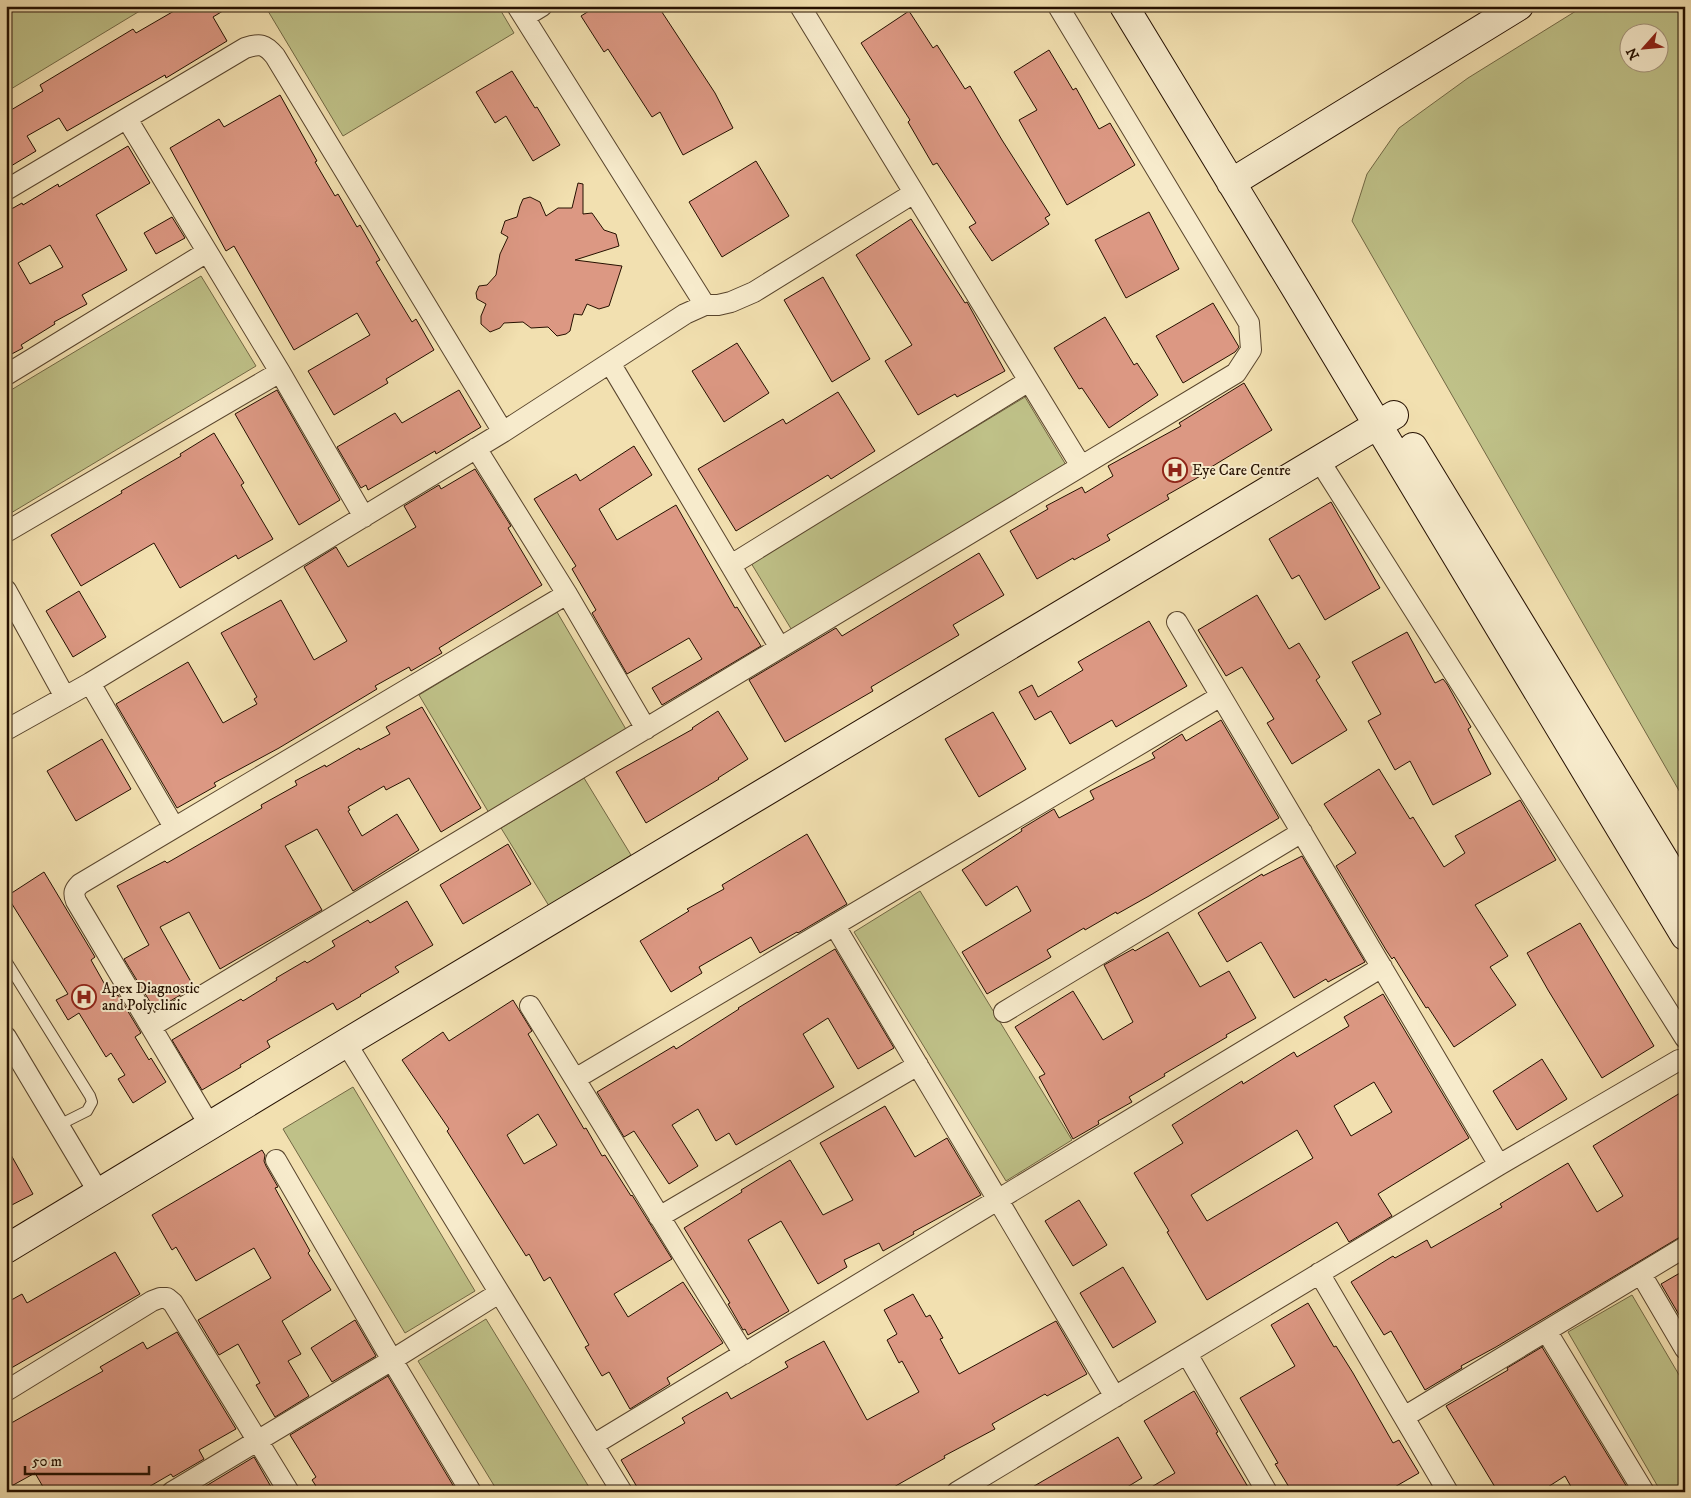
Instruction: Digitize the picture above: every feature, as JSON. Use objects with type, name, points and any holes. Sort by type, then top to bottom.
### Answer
[{"type":"street","points":[[542,6],[521,12],[705,305]]},
{"type":"street","points":[[800,6],[1081,466]]},
{"type":"street","points":[[152,1026],[1236,373],[1251,350],[1250,323],[1058,6]]},
{"type":"street","points":[[1124,6],[1239,178],[1386,420],[1685,894]]},
{"type":"street","points":[[1145,6],[1239,178]]},
{"type":"street","points":[[1239,178],[1519,6]]},
{"type":"street","points":[[6,190],[245,48],[258,44],[269,48],[503,432]]},
{"type":"street","points":[[127,119],[280,372],[364,517]]},
{"type":"street","points":[[8,724],[90,683],[503,432],[685,314],[705,305],[731,302],[754,292],[914,193]]},
{"type":"street","points":[[6,375],[207,252]]},
{"type":"street","points":[[610,363],[780,648]]},
{"type":"street","points":[[6,532],[280,372]]},
{"type":"street","points":[[731,565],[1029,381]]},
{"type":"street","points":[[6,1249],[346,1043],[1386,420]]},
{"type":"street","points":[[1386,420],[1685,936]]},
{"type":"street","points":[[476,448],[567,594],[646,729]]},
{"type":"street","points":[[1319,460],[1685,1038]]},
{"type":"street","points":[[6,590],[65,697]]},
{"type":"street","points":[[210,1126],[76,901],[74,890],[80,884],[174,826],[567,594]]},
{"type":"street","points":[[1177,622],[1500,1165]]},
{"type":"street","points":[[90,683],[174,826]]},
{"type":"street","points":[[575,1080],[1221,696]]},
{"type":"street","points":[[1004,1012],[1302,832]]},
{"type":"street","points":[[835,926],[1115,1397]]},
{"type":"street","points":[[593,1446],[1382,967]]},
{"type":"street","points":[[530,1006],[744,1354]]},
{"type":"street","points":[[6,1037],[99,1193]]},
{"type":"street","points":[[346,1043],[622,1492]]},
{"type":"street","points":[[957,1492],[1683,1055]]},
{"type":"street","points":[[659,1217],[918,1065]]},
{"type":"street","points":[[276,1160],[471,1492]]},
{"type":"street","points":[[1404,1417],[1685,1247]]},
{"type":"street","points":[[1319,1273],[1448,1492]]},
{"type":"street","points":[[1641,1274],[1685,1349]]},
{"type":"street","points":[[172,1492],[392,1360],[499,1293]]},
{"type":"street","points":[[6,1391],[152,1301],[167,1298],[173,1303],[288,1492]]},
{"type":"street","points":[[1547,1332],[1644,1492]]},
{"type":"street","points":[[1187,1354],[1267,1492]]},
{"type":"lane","points":[[6,961],[92,1102],[87,1111],[59,1125]]},
{"type":"green space","points":[[6,6],[148,6],[6,92]]},
{"type":"green space","points":[[265,6],[498,6],[514,33],[343,136]]},
{"type":"green space","points":[[1584,6],[1685,6],[1685,801],[1352,221],[1367,174],[1399,128],[1468,78]]},
{"type":"green space","points":[[201,276],[256,366],[6,516],[6,393]]},
{"type":"green space","points":[[1025,397],[1066,465],[793,632],[751,563]]},
{"type":"green space","points":[[557,612],[627,731],[489,813],[419,695]]},
{"type":"green space","points":[[584,778],[631,855],[549,906],[501,828]]},
{"type":"green space","points":[[920,891],[1072,1140],[1006,1181],[854,932]]},
{"type":"green space","points":[[353,1087],[475,1291],[405,1333],[283,1129]]},
{"type":"green space","points":[[1632,1295],[1685,1385],[1685,1492],[1661,1492],[1568,1332]]},
{"type":"green space","points":[[486,1319],[592,1492],[498,1492],[418,1361]]},
{"type":"building","points":[[171,6],[231,6],[213,17],[227,41],[166,78],[165,75],[67,131],[59,118],[27,136],[36,151],[6,169],[6,113],[43,91],[40,85],[133,29],[136,33],[174,11]]},
{"type":"building","points":[[597,6],[658,6],[715,93],[733,128],[683,155],[660,112],[652,117],[608,49],[604,52],[581,16]]},
{"type":"building","points":[[909,11],[933,48],[937,45],[965,89],[970,86],[1050,215],[1045,218],[1049,224],[992,261],[969,227],[976,223],[937,163],[933,165],[908,122],[910,120],[861,43]]},
{"type":"building","points":[[1049,50],[1073,90],[1076,88],[1099,129],[1110,123],[1135,165],[1067,205],[1019,120],[1037,110],[1014,72]]},
{"type":"building","points":[[512,71],[560,145],[533,161],[506,116],[495,123],[476,92]]},
{"type":"building","points":[[280,95],[335,196],[338,194],[357,227],[360,225],[380,260],[376,262],[412,322],[416,319],[434,350],[386,379],[388,383],[334,415],[308,371],[370,335],[357,313],[294,350],[234,246],[226,251],[170,148],[219,119],[224,127]]},
{"type":"building","points":[[128,146],[150,183],[96,215],[127,270],[82,295],[87,304],[54,322],[55,324],[21,345],[23,348],[6,357],[6,212],[22,203],[23,205],[58,184],[59,187]],"holes":[[[50,245],[63,267],[30,284],[18,263]]]},
{"type":"building","points":[[756,161],[789,216],[722,257],[689,202]]},
{"type":"building","points":[[578,183],[583,184],[583,214],[592,213],[604,230],[616,234],[619,246],[575,260],[622,266],[609,306],[599,309],[587,304],[582,315],[574,314],[570,331],[557,336],[548,327],[531,328],[523,322],[504,323],[500,328],[490,332],[481,324],[481,316],[486,304],[477,299],[476,293],[479,286],[487,285],[496,275],[500,254],[508,237],[501,233],[505,221],[517,217],[523,199],[530,197],[540,202],[546,216],[558,208],[572,208]]},
{"type":"building","points":[[1149,212],[1179,269],[1126,298],[1095,240]]},
{"type":"building","points":[[172,217],[185,238],[156,254],[144,233]]},
{"type":"building","points":[[911,219],[965,303],[967,302],[1005,371],[957,397],[955,394],[918,415],[885,361],[912,345],[856,255]]},
{"type":"building","points":[[823,277],[870,359],[832,382],[784,300]]},
{"type":"building","points":[[1213,303],[1239,347],[1235,352],[1183,383],[1156,336]]},
{"type":"building","points":[[1105,317],[1134,365],[1137,363],[1158,395],[1109,428],[1082,388],[1079,389],[1054,348]]},
{"type":"building","points":[[737,343],[769,393],[724,422],[692,371]]},
{"type":"building","points":[[1244,383],[1272,430],[1203,472],[1204,474],[1167,495],[1169,499],[1107,535],[1110,540],[1074,560],[1073,558],[1037,579],[1010,531],[1048,509],[1046,506],[1082,487],[1085,493],[1113,476],[1108,466],[1181,426],[1179,423]]},
{"type":"building","points":[[277,390],[340,500],[299,525],[235,414]]},
{"type":"building","points":[[459,390],[481,427],[436,454],[435,451],[368,490],[366,485],[361,488],[337,447],[395,413],[402,423]]},
{"type":"building","points":[[838,392],[875,451],[831,479],[828,475],[736,531],[698,469],[783,419],[786,424]]},
{"type":"building","points":[[214,433],[244,483],[241,485],[273,539],[238,559],[236,555],[180,588],[154,543],[81,586],[51,535],[122,493],[121,491],[181,456],[180,454]]},
{"type":"building","points":[[634,446],[652,475],[599,509],[617,540],[676,505],[735,608],[737,607],[761,646],[662,705],[652,688],[702,659],[689,638],[627,674],[592,613],[596,610],[572,569],[576,566],[534,499],[576,474],[580,481]]},
{"type":"building","points":[[475,469],[511,526],[508,528],[542,585],[439,648],[442,653],[411,671],[409,667],[375,686],[377,689],[279,748],[214,783],[216,786],[177,808],[116,704],[188,662],[223,723],[257,704],[254,699],[257,697],[221,633],[281,600],[314,660],[347,641],[304,567],[336,547],[348,567],[416,527],[404,506],[439,485],[441,489]]},
{"type":"building","points":[[1331,502],[1380,588],[1325,620],[1299,575],[1292,579],[1269,539]]},
{"type":"building","points":[[979,553],[1004,595],[953,625],[959,635],[871,687],[873,691],[785,742],[749,680],[836,628],[842,636]]},
{"type":"building","points":[[79,591],[106,637],[73,657],[46,611]]},
{"type":"building","points":[[1257,595],[1289,649],[1299,643],[1320,677],[1316,680],[1347,730],[1292,764],[1267,723],[1274,719],[1242,667],[1226,676],[1198,630]]},
{"type":"building","points":[[1149,621],[1187,686],[1116,727],[1112,720],[1070,744],[1051,711],[1035,720],[1019,692],[1032,685],[1038,697],[1083,670],[1078,662]]},
{"type":"building","points":[[1407,632],[1435,683],[1443,679],[1447,684],[1471,727],[1468,729],[1491,774],[1433,805],[1410,761],[1395,770],[1368,721],[1381,714],[1352,662]]},
{"type":"building","points":[[422,707],[481,808],[441,832],[409,778],[386,790],[384,786],[348,807],[350,810],[348,811],[362,836],[397,814],[419,850],[353,891],[317,829],[285,846],[322,910],[220,969],[189,912],[160,927],[194,987],[155,1010],[124,959],[149,945],[117,886],[165,861],[167,863],[262,808],[261,805],[297,785],[295,781],[390,734],[386,727]]},
{"type":"building","points":[[718,711],[748,759],[719,779],[646,823],[616,772],[693,729]]},
{"type":"building","points":[[993,712],[1026,769],[979,797],[945,739]]},
{"type":"building","points":[[1221,720],[1279,818],[1149,896],[1085,930],[1084,928],[1047,950],[1051,957],[987,994],[962,952],[1031,911],[1017,886],[986,906],[962,870],[1022,831],[1021,829],[1054,809],[1059,818],[1094,799],[1090,791],[1155,758],[1152,753],[1182,734],[1186,741]]},
{"type":"building","points":[[102,739],[131,789],[76,821],[47,771]]},
{"type":"building","points":[[1379,769],[1410,819],[1413,817],[1444,867],[1465,853],[1455,836],[1520,800],[1556,860],[1475,905],[1508,956],[1490,967],[1516,1005],[1454,1047],[1428,1007],[1426,1008],[1394,957],[1392,959],[1386,950],[1336,866],[1356,853],[1324,804]]},
{"type":"building","points":[[807,834],[847,904],[760,953],[751,937],[699,967],[702,973],[671,992],[640,941],[689,911],[687,909],[724,889],[722,885]]},
{"type":"building","points":[[508,844],[531,884],[463,924],[440,885]]},
{"type":"building","points":[[1302,856],[1365,962],[1328,982],[1326,979],[1294,998],[1261,942],[1227,962],[1198,913],[1262,874],[1263,876]]},
{"type":"building","points":[[44,872],[95,957],[91,960],[113,999],[118,995],[141,1033],[135,1037],[149,1060],[151,1058],[166,1082],[133,1103],[118,1079],[125,1075],[111,1053],[106,1057],[79,1013],[68,1020],[56,1000],[68,994],[7,896]]},
{"type":"building","points":[[407,901],[433,945],[395,967],[399,972],[337,1010],[333,1003],[267,1041],[270,1047],[202,1090],[172,1040],[241,999],[243,1001],[305,961],[307,963],[335,946],[332,941],[368,920],[370,923]]},
{"type":"building","points":[[1580,923],[1654,1046],[1602,1078],[1527,953]]},
{"type":"building","points":[[1168,932],[1200,987],[1229,971],[1256,1018],[1129,1097],[1132,1102],[1098,1121],[1099,1124],[1073,1139],[1039,1077],[1045,1074],[1015,1027],[1073,991],[1103,1040],[1133,1022],[1104,965],[1133,949],[1135,951]]},
{"type":"building","points":[[835,949],[894,1048],[858,1069],[828,1018],[803,1034],[834,1087],[736,1145],[729,1133],[716,1141],[698,1109],[672,1125],[698,1166],[669,1184],[634,1131],[624,1137],[597,1092],[674,1046],[676,1049],[738,1008]]},
{"type":"building","points":[[1383,994],[1469,1138],[1378,1194],[1392,1216],[1349,1242],[1337,1222],[1207,1300],[1134,1173],[1183,1143],[1172,1125],[1242,1081],[1243,1084],[1294,1052],[1297,1057],[1349,1026],[1344,1017]],"holes":[[[1374,1082],[1392,1112],[1351,1136],[1334,1106]],[[1297,1130],[1313,1158],[1207,1221],[1191,1195]]]},
{"type":"building","points":[[513,1000],[532,1031],[528,1034],[584,1129],[586,1128],[602,1156],[605,1155],[672,1259],[614,1294],[628,1317],[683,1282],[723,1343],[667,1378],[670,1384],[630,1409],[609,1372],[602,1376],[585,1347],[589,1345],[550,1277],[544,1281],[529,1254],[526,1256],[447,1131],[449,1129],[402,1060],[443,1032],[449,1041]],"holes":[[[538,1114],[557,1145],[524,1164],[507,1135]]]},
{"type":"building","points":[[1542,1059],[1567,1099],[1517,1130],[1493,1091]]},
{"type":"building","points":[[1685,1090],[1685,1234],[1461,1366],[1462,1368],[1425,1390],[1391,1331],[1384,1335],[1351,1282],[1393,1256],[1395,1258],[1427,1240],[1431,1248],[1502,1207],[1500,1204],[1568,1163],[1597,1212],[1623,1196],[1593,1146]]},
{"type":"building","points":[[885,1106],[915,1157],[947,1138],[981,1195],[913,1232],[914,1234],[883,1251],[879,1243],[844,1260],[847,1267],[818,1284],[781,1221],[748,1240],[789,1311],[748,1335],[745,1329],[743,1330],[728,1304],[730,1303],[684,1228],[790,1160],[823,1215],[853,1200],[820,1143]]},
{"type":"building","points":[[6,1146],[33,1194],[6,1208]]},
{"type":"building","points":[[262,1150],[265,1155],[264,1161],[266,1166],[278,1187],[275,1188],[310,1251],[308,1253],[331,1290],[282,1321],[301,1354],[288,1361],[309,1396],[275,1417],[256,1385],[260,1383],[238,1344],[219,1355],[198,1320],[271,1278],[254,1248],[196,1281],[176,1247],[172,1250],[152,1215]]},
{"type":"building","points":[[1079,1200],[1107,1245],[1073,1266],[1045,1221]]},
{"type":"building","points":[[115,1252],[140,1294],[6,1371],[6,1303],[22,1294],[27,1303]]},
{"type":"building","points":[[1123,1267],[1156,1322],[1113,1348],[1080,1293]]},
{"type":"building","points":[[1685,1270],[1685,1325],[1661,1284]]},
{"type":"building","points":[[913,1294],[926,1317],[930,1315],[943,1338],[940,1339],[959,1374],[1056,1321],[1087,1374],[1047,1396],[1045,1394],[992,1424],[995,1429],[944,1456],[945,1458],[885,1492],[640,1492],[621,1460],[685,1423],[682,1418],[727,1392],[731,1399],[788,1367],[785,1362],[824,1341],[867,1420],[919,1392],[902,1361],[899,1363],[887,1340],[897,1334],[884,1310]]},
{"type":"building","points":[[1308,1303],[1334,1347],[1336,1346],[1353,1373],[1393,1443],[1399,1440],[1419,1473],[1386,1492],[1292,1492],[1275,1464],[1278,1463],[1240,1398],[1295,1366],[1271,1325]]},
{"type":"building","points":[[355,1320],[376,1356],[332,1382],[311,1348]]},
{"type":"building","points":[[177,1332],[236,1429],[199,1450],[204,1459],[173,1477],[171,1474],[140,1492],[46,1492],[35,1473],[6,1489],[6,1426],[103,1371],[100,1367],[143,1342],[147,1349]]},
{"type":"building","points":[[1542,1347],[1630,1492],[1574,1492],[1565,1476],[1540,1492],[1498,1492],[1446,1406],[1508,1370],[1507,1368]]},
{"type":"building","points":[[388,1376],[457,1492],[320,1492],[312,1480],[316,1477],[290,1435]]},
{"type":"building","points":[[1194,1391],[1251,1492],[1143,1492],[1175,1473],[1144,1421]]},
{"type":"building","points":[[1118,1437],[1142,1478],[1119,1492],[1024,1492]]},
{"type":"building","points":[[254,1457],[274,1492],[196,1492]]},
{"type":"place","name":"Eye Care Centre","points":[[1175,470]]},
{"type":"place","name":"Apex Diagnostic and Polyclinic","points":[[84,997]]}]
